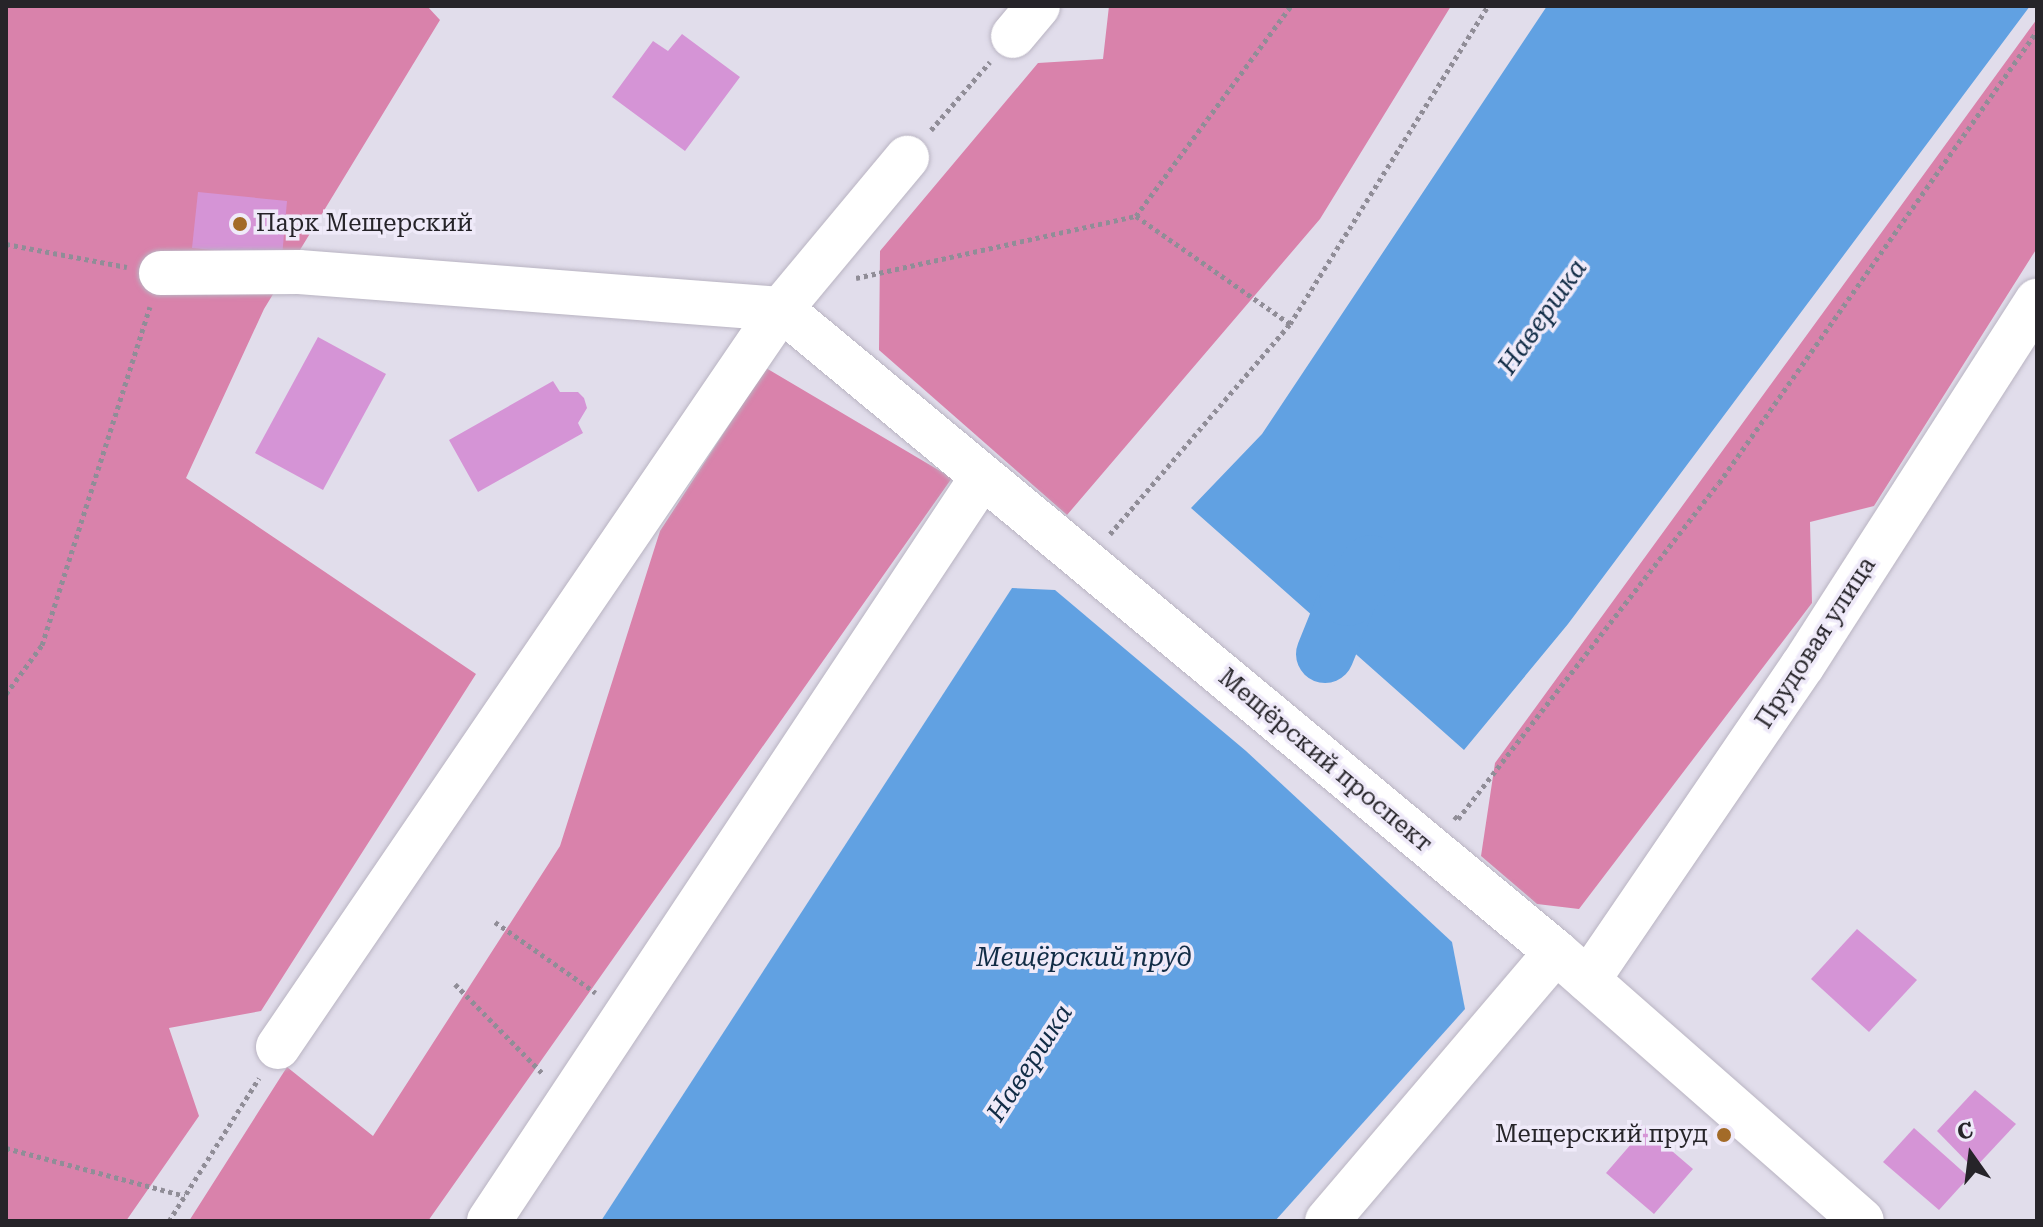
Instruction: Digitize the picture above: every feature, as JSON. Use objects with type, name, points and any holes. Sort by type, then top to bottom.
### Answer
[{"type":"street","points":[[278,1047],[789,300],[907,158]]},
{"type":"street","points":[[161,273],[299,272],[789,300]]},
{"type":"street","name":"Мещёрский проспект","points":[[789,300],[982,477],[1572,966],[1862,1221]]},
{"type":"street","name":"Прудовая улица","points":[[1327,1221],[1572,966],[1803,665],[2037,301]]},
{"type":"street","points":[[489,1221],[982,477]]},
{"type":"path","points":[[789,300],[1136,216],[1291,6]]},
{"type":"path","points":[[1121,545],[1109,535],[1290,324],[1488,6]]},
{"type":"path","points":[[907,158],[1026,21]]},
{"type":"path","points":[[1446,809],[1458,819],[1719,483],[2037,31]]},
{"type":"path","points":[[1136,216],[1290,324]]},
{"type":"path","points":[[6,244],[161,273],[42,645],[6,694]]},
{"type":"path","points":[[495,922],[626,1014]]},
{"type":"path","points":[[455,984],[569,1100]]},
{"type":"path","points":[[169,1221],[278,1047]]},
{"type":"path","points":[[6,1148],[185,1196]]},
{"type":"shaded area","points":[[6,6],[427,6],[440,20],[264,309],[186,478],[476,674],[261,1011],[169,1028],[199,1116],[126,1221],[6,1221]]},
{"type":"shaded area","points":[[1109,6],[1451,6],[1320,219],[1067,515],[879,350],[880,251],[1038,63],[1103,59]]},
{"type":"shaded area","points":[[2037,19],[2037,248],[1874,506],[1810,522],[1812,603],[1579,909],[1537,904],[1481,856],[1495,763]]},
{"type":"shaded area","points":[[766,368],[952,478],[428,1221],[189,1221],[287,1067],[373,1136],[560,846],[660,531]]},
{"type":"water","points":[[1547,6],[2030,6],[1568,624],[1464,750],[1191,508],[1262,434]]},
{"type":"water","name":"Мещёрский пруд","points":[[1012,588],[1055,590],[1246,751],[1452,942],[1465,1009],[1275,1221],[601,1221]]},
{"type":"building","points":[[682,34],[740,77],[685,151],[612,97],[653,41],[668,51]]},
{"type":"building","name":"Парк Мещерский","points":[[198,192],[287,201],[282,257],[192,248]]},
{"type":"building","points":[[318,337],[386,374],[323,490],[255,453]]},
{"type":"building","points":[[553,381],[560,392],[578,392],[584,398],[587,408],[578,423],[583,433],[478,492],[449,440]]},
{"type":"building","points":[[1857,929],[1917,980],[1869,1032],[1811,979]]},
{"type":"building","points":[[1975,1090],[2016,1124],[1974,1169],[1937,1131]]},
{"type":"building","points":[[1638,1122],[1693,1169],[1654,1214],[1606,1173],[1632,1143],[1625,1136]]},
{"type":"building","points":[[1914,1128],[1969,1177],[1939,1210],[1883,1162]]},
{"type":"waterway","name":"Навершка","points":[[1325,654],[1348,597],[1371,564]]},
{"type":"place","name":"Парк Мещерский","points":[[240,224]]},
{"type":"place","name":"Мещерский пруд","points":[[1724,1135]]}]
